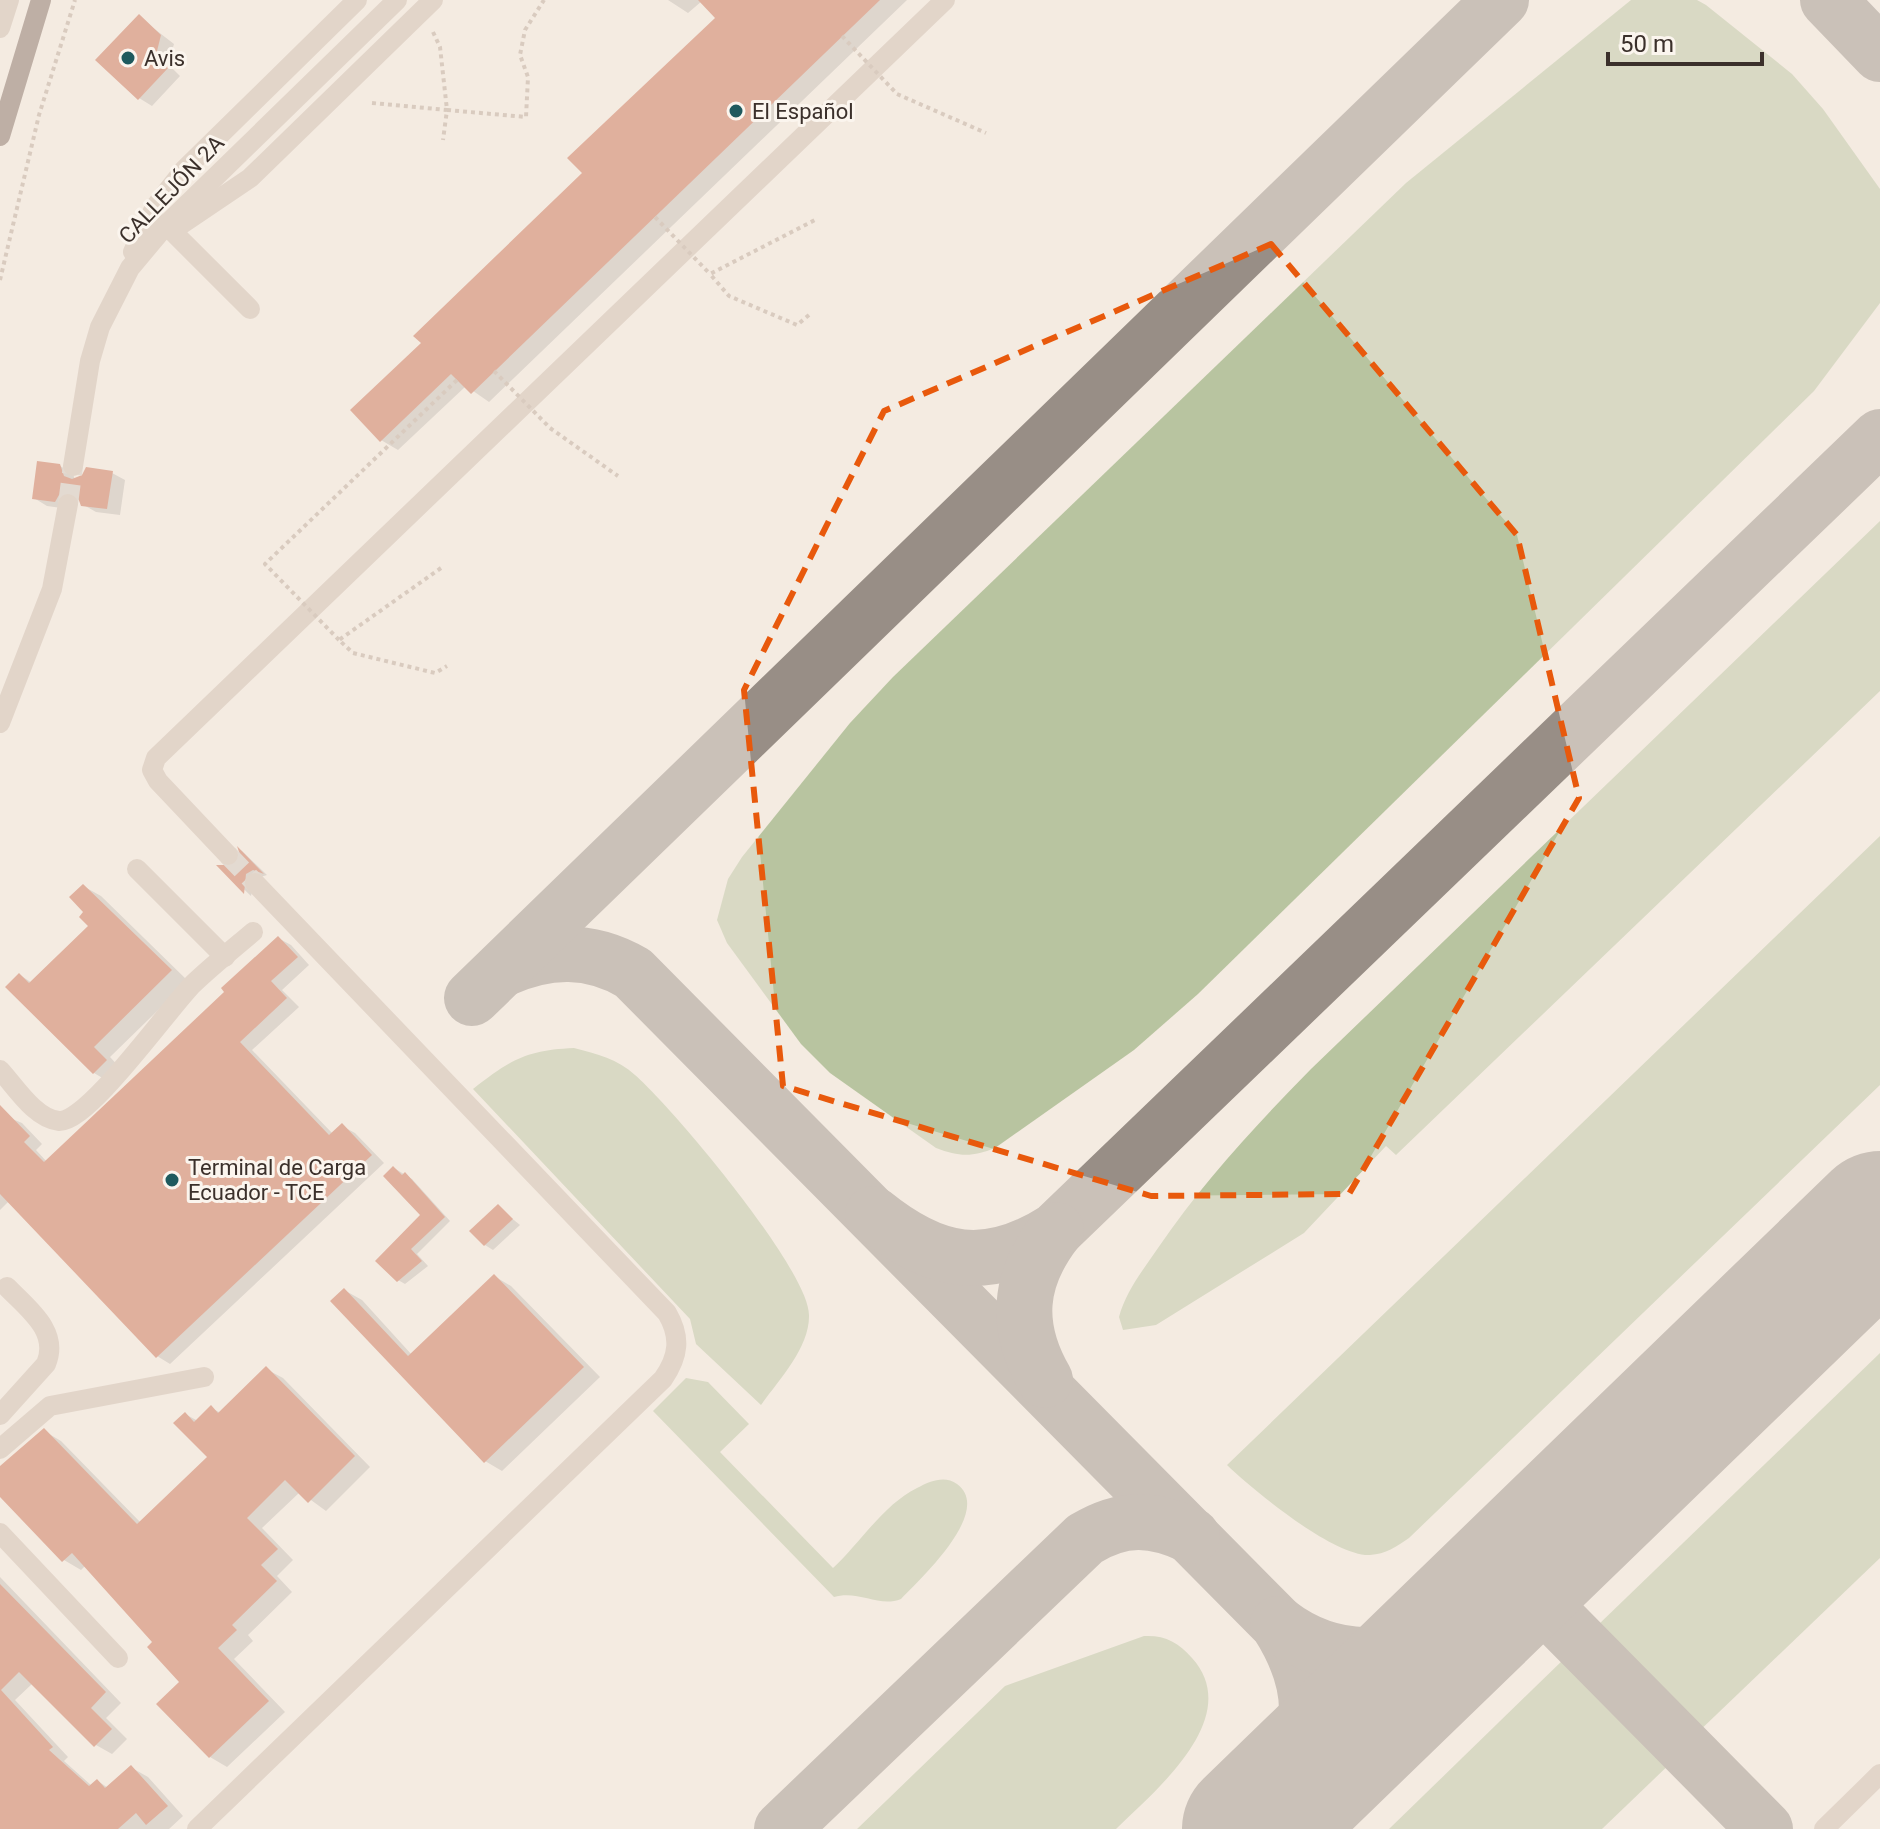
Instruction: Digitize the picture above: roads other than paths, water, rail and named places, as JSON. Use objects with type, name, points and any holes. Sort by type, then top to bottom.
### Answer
[{"type":"main road","points":[[0,136],[41,0]]},
{"type":"street","points":[[0,28],[9,0]]},
{"type":"street","points":[[109,303],[155,207],[177,178],[357,0]]},
{"type":"street","name":"CALLEJÓN 2A","points":[[73,466],[90,361],[109,303],[143,250],[397,0]]},
{"type":"street","points":[[143,250],[250,178],[433,0]]},
{"type":"street","points":[[228,855],[158,781],[152,770],[156,758],[945,0]]},
{"type":"street","points":[[172,231],[250,309]]},
{"type":"street","points":[[0,723],[52,589],[68,504]]},
{"type":"street","points":[[137,869],[225,957]]},
{"type":"street","points":[[197,1829],[663,1379],[672,1367],[678,1341],[667,1313],[255,883]]},
{"type":"street","points":[[0,1070],[42,1114],[56,1120],[74,1118],[123,1069],[141,1042],[193,985],[253,932]]},
{"type":"street","points":[[0,1415],[46,1364],[50,1354],[50,1339],[42,1323],[7,1287]]},
{"type":"street","points":[[0,1449],[50,1406],[204,1377]]},
{"type":"street","points":[[0,1533],[118,1658]]},
{"type":"street","points":[[1824,1829],[1880,1774]]},
{"type":"tunnel","points":[[68,504],[73,466]]},
{"type":"tunnel","points":[[228,855],[255,883]]},
{"type":"place","name":"Avis","points":[[128,58]]},
{"type":"place","name":"El Español","points":[[736,111]]},
{"type":"place","name":"Terminal de Carga Ecuador - TCE","points":[[172,1180]]}]
